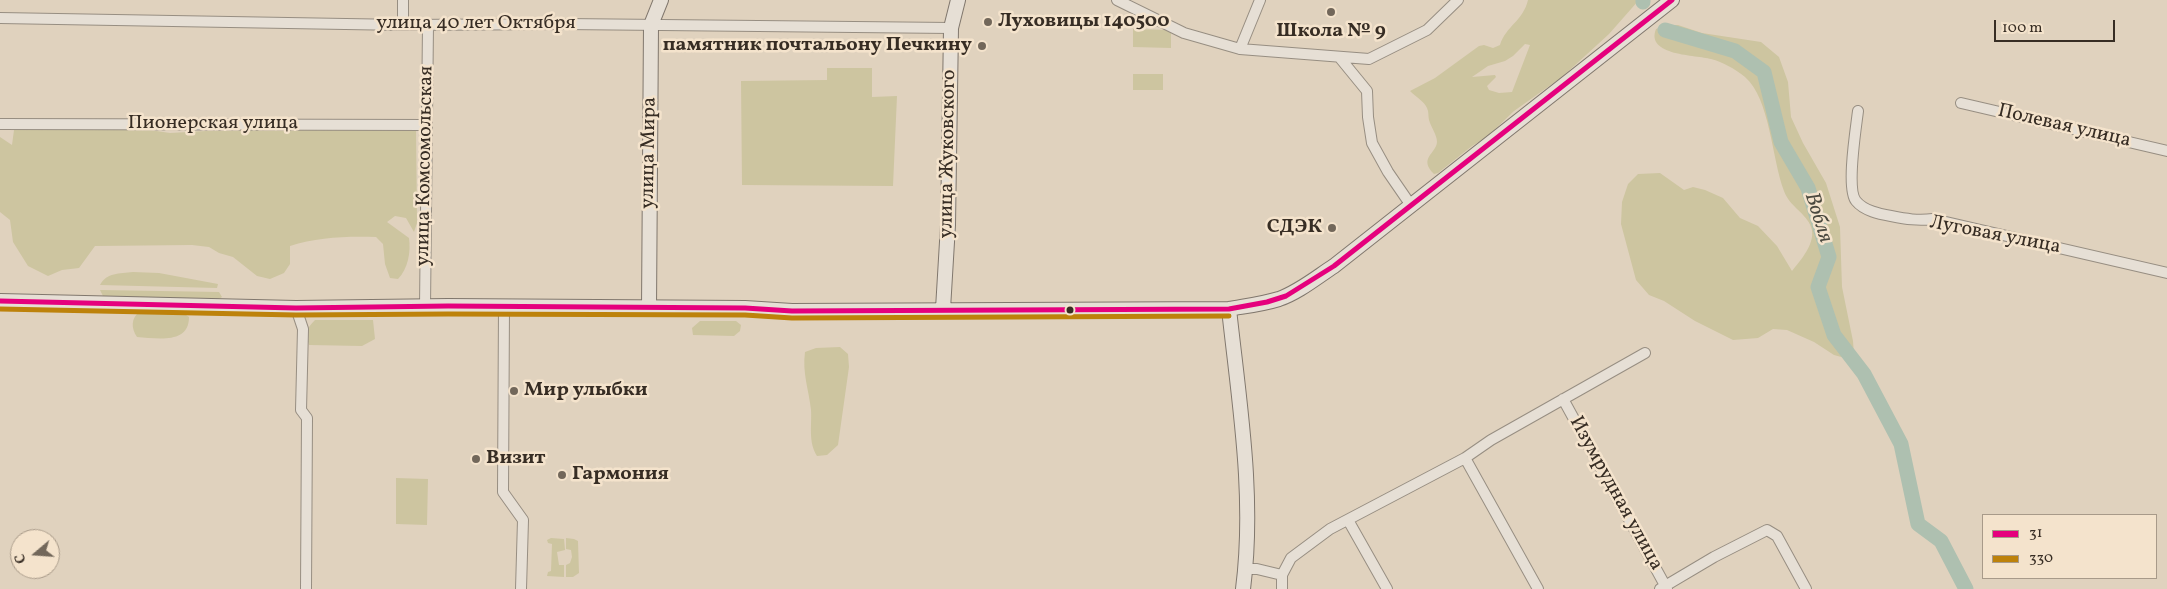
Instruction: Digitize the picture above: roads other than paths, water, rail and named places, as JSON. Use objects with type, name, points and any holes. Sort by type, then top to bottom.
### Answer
[{"type":"main road","name":"улица Мира","points":[[649,307],[651,25],[661,0]]},
{"type":"main road","name":"улица Жуковского","points":[[943,309],[948,225],[951,28],[958,0]]},
{"type":"main road","points":[[0,301],[296,308],[504,306],[745,308],[792,311],[1229,309],[1280,299],[1334,266],[1410,204],[1672,0]]},
{"type":"main road","points":[[1229,309],[1247,482],[1249,526],[1243,589]]},
{"type":"street","points":[[402,0],[403,25]]},
{"type":"street","points":[[1117,0],[1184,33],[1240,49],[1368,59],[1427,30],[1458,0]]},
{"type":"street","points":[[1240,49],[1260,0]]},
{"type":"street","name":"улица 40 лет Октября","points":[[0,18],[403,25],[951,28]]},
{"type":"street","name":"улица Комсомольская","points":[[425,307],[428,25]]},
{"type":"street","points":[[1340,58],[1366,91],[1372,143],[1388,172],[1410,204]]},
{"type":"street","name":"Полевая улица","points":[[1961,103],[2167,152]]},
{"type":"street","name":"Луговая улица","points":[[1858,110],[1853,153],[1852,192],[1856,202],[1875,213],[1919,221],[1933,219],[2167,273]]},
{"type":"street","name":"Пионерская улица","points":[[0,124],[427,125]]},
{"type":"street","points":[[504,306],[504,492],[523,520],[521,589]]},
{"type":"street","points":[[296,308],[303,329],[301,410],[307,418],[306,589]]},
{"type":"street","points":[[1282,589],[1282,575],[1291,558],[1330,530],[1465,458],[1491,440],[1645,353]]},
{"type":"street","name":"Изумрудная улица","points":[[1563,399],[1664,588]]},
{"type":"street","points":[[1465,458],[1538,589]]},
{"type":"street","points":[[1348,520],[1387,589]]},
{"type":"street","points":[[1664,588],[1714,557],[1768,530],[1777,536],[1806,589]]},
{"type":"street","points":[[1246,570],[1257,568],[1282,575]]},
{"type":"waterway","name":"Вобля","points":[[1665,30],[1735,51],[1764,72],[1781,142],[1808,188],[1829,257],[1818,287],[1834,335],[1864,374],[1901,444],[1918,524],[1941,541],[1966,589]]},
{"type":"place","name":"Школа № 9","points":[[1331,12]]},
{"type":"place","name":"Луховицы 140500","points":[[988,22]]},
{"type":"place","name":"памятник почтальону Печкину","points":[[982,46]]},
{"type":"place","name":"СДЭК","points":[[1332,228]]},
{"type":"place","name":"Мир улыбки","points":[[514,391]]},
{"type":"place","name":"Визит","points":[[476,459]]},
{"type":"place","name":"Гармония","points":[[562,475]]}]
